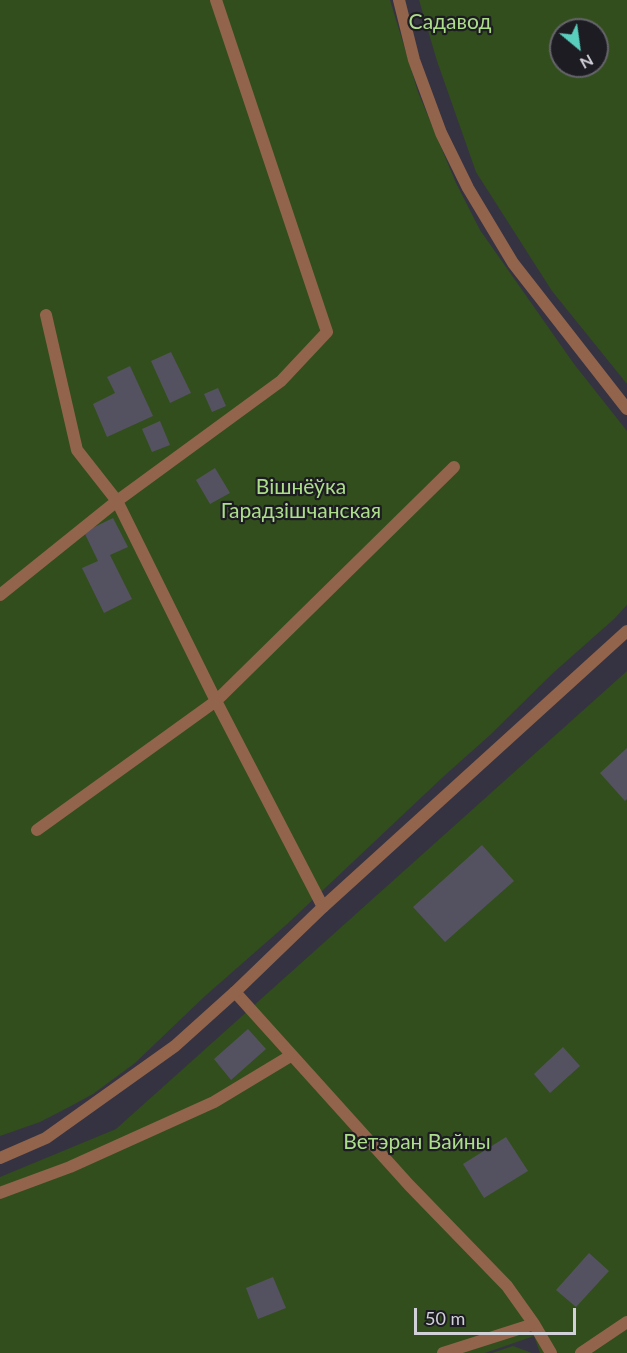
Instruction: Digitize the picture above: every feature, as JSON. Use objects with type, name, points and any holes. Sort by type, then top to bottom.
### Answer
[{"type":"street","points":[[0,595],[117,501],[281,381],[327,332],[216,0]]},
{"type":"street","points":[[399,0],[414,60],[441,133],[468,189],[513,263],[627,410]]},
{"type":"street","points":[[46,315],[78,450],[117,501],[216,701],[323,907]]},
{"type":"street","points":[[37,830],[216,701],[454,467]]},
{"type":"street","points":[[0,1158],[46,1138],[175,1046],[323,907],[627,631]]},
{"type":"street","points":[[235,992],[409,1185],[507,1286],[551,1353]]},
{"type":"street","points":[[0,1193],[70,1167],[214,1102],[292,1055]]},
{"type":"street","points":[[581,1353],[627,1322]]},
{"type":"street","points":[[443,1353],[534,1324]]},
{"type":"green space","name":"Вішнёўка Гарадзішчанская","points":[[0,0],[390,0],[418,92],[456,183],[480,230],[574,364],[627,431],[627,605],[286,925],[205,996],[135,1063],[93,1094],[69,1107],[40,1122],[0,1136]]},
{"type":"green space","name":"Садавод","points":[[419,0],[627,0],[627,384],[552,291],[476,172],[437,61]]},
{"type":"green space","name":"Ветэран Вайны","points":[[627,671],[627,1353],[540,1353],[534,1336],[485,1353],[0,1353],[0,1177],[116,1129]]},
{"type":"green space","points":[[513,1346],[532,1353],[492,1353]]},
{"type":"building","points":[[171,352],[191,393],[170,403],[151,361]]},
{"type":"building","points":[[130,366],[153,416],[107,437],[93,404],[115,393],[107,377]]},
{"type":"building","points":[[218,388],[226,406],[212,412],[204,394]]},
{"type":"building","points":[[160,421],[170,445],[152,452],[142,429]]},
{"type":"building","points":[[215,468],[230,493],[210,504],[196,480]]},
{"type":"building","points":[[113,518],[128,547],[110,555],[132,599],[104,613],[82,568],[98,561],[84,532]]},
{"type":"building","points":[[627,748],[627,799],[625,801],[600,773]]},
{"type":"building","points":[[482,845],[514,881],[445,942],[413,907]]},
{"type":"building","points":[[248,1029],[266,1049],[231,1080],[214,1059]]},
{"type":"building","points":[[563,1047],[580,1066],[550,1093],[534,1074]]},
{"type":"building","points":[[506,1137],[528,1171],[484,1198],[463,1164]]},
{"type":"building","points":[[589,1253],[609,1271],[576,1307],[556,1290]]},
{"type":"building","points":[[273,1277],[286,1308],[258,1319],[246,1288]]}]
